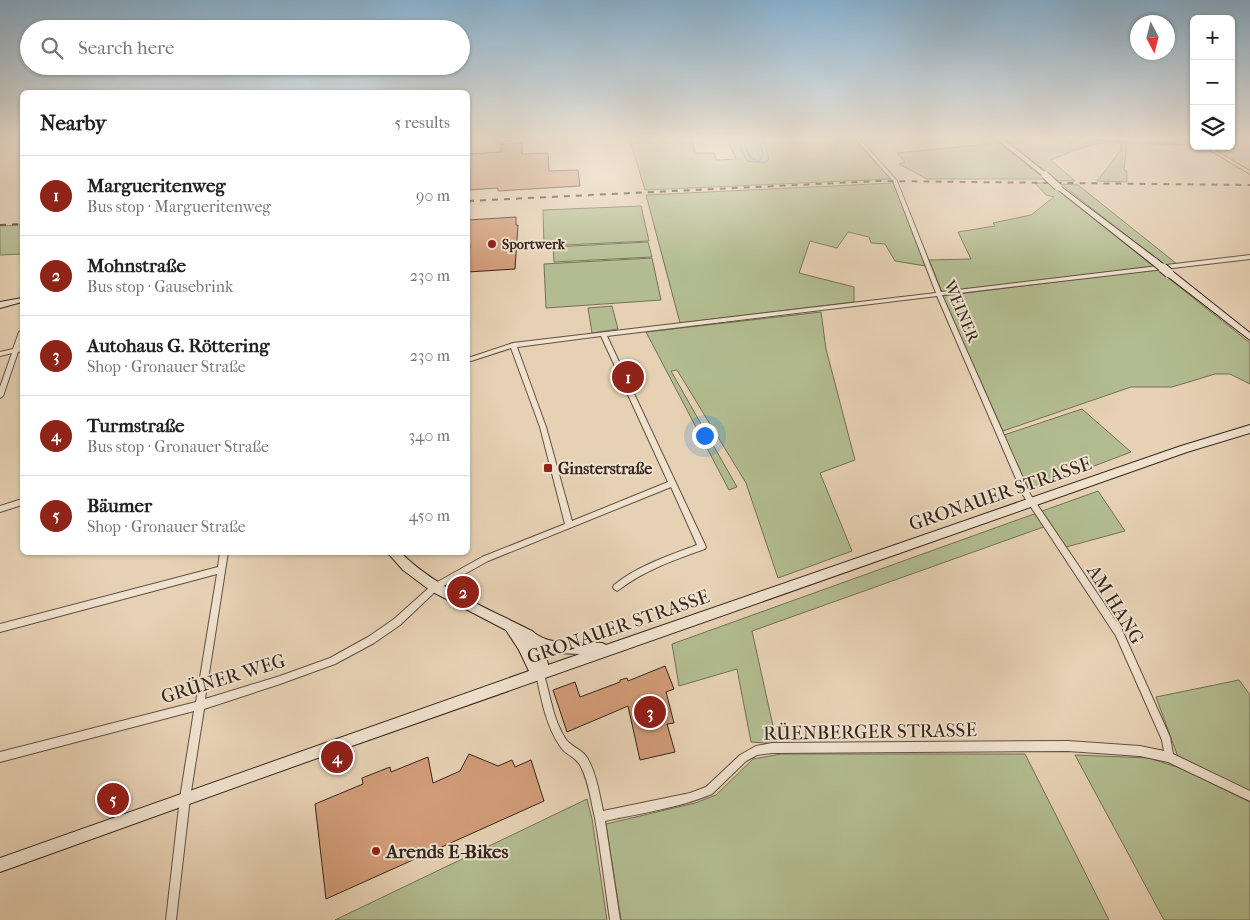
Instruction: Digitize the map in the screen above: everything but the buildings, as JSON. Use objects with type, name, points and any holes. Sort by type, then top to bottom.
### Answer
[{"type":"main road","points":[[1051,180],[1250,337]]},
{"type":"main road","points":[[0,305],[20,300]]},
{"type":"main road","name":"GRONAUER STRASSE","points":[[0,864],[608,650],[725,611],[1184,448],[1250,429]]},
{"type":"main road","points":[[395,555],[407,567],[435,586],[512,629],[521,631],[534,641],[557,647],[608,650]]},
{"type":"main road","points":[[512,629],[524,646],[532,665],[540,674],[544,664],[534,641]]},
{"type":"street","name":"WEINER","points":[[894,180],[939,294],[1031,503]]},
{"type":"street","points":[[470,359],[513,344],[1250,257]]},
{"type":"street","points":[[603,334],[702,547],[651,565],[632,574],[617,587]]},
{"type":"street","points":[[513,344],[542,427],[569,525]]},
{"type":"street","points":[[0,354],[19,350]]},
{"type":"street","points":[[0,396],[19,350]]},
{"type":"street","name":"GRÜNER WEG","points":[[0,757],[201,704],[280,680],[332,661],[384,631],[435,586],[485,559],[672,484]]},
{"type":"street","points":[[0,509],[20,503]]},
{"type":"street","name":"AM HANG","points":[[1031,503],[1119,633],[1167,740],[1169,757]]},
{"type":"street","points":[[171,920],[185,798],[224,555]]},
{"type":"street","points":[[0,628],[222,570]]},
{"type":"street","points":[[540,674],[558,734],[565,746],[578,753],[585,764],[599,817],[615,920]]},
{"type":"street","name":"RÜENBERGER STRASSE","points":[[599,817],[690,798],[709,792],[743,758],[756,751],[772,748],[1068,746],[1140,750],[1169,757],[1250,796]]},
{"type":"green space","points":[[642,180],[870,180],[645,190]]},
{"type":"green space","points":[[1057,180],[1074,180],[1075,181],[1058,181]]},
{"type":"green space","points":[[1127,180],[1127,182],[1097,181]]},
{"type":"green space","points":[[893,183],[926,266],[895,261],[885,244],[871,243],[869,237],[848,232],[837,248],[810,241],[799,273],[854,287],[854,302],[680,323],[646,195]]},
{"type":"green space","points":[[1035,183],[1049,183],[1250,343],[1250,384],[1230,374],[1215,374],[1172,387],[1131,387],[1003,431],[942,296],[1151,270],[942,292],[929,260],[971,259],[958,232],[995,226],[993,223],[1031,215],[1054,197],[1046,195]]},
{"type":"green space","points":[[1061,184],[1078,185],[1177,264],[1164,265]]},
{"type":"green space","points":[[641,206],[649,241],[544,246],[543,210]]},
{"type":"green space","points":[[20,225],[20,254],[0,255],[0,226]]},
{"type":"green space","points":[[648,242],[652,257],[554,262],[553,247]]},
{"type":"green space","points":[[652,258],[661,300],[546,308],[544,264]]},
{"type":"green space","points":[[612,306],[618,329],[592,333],[588,308]]},
{"type":"green space","points":[[821,312],[826,349],[855,460],[820,473],[852,551],[778,578],[746,483],[677,370],[671,371],[737,487],[729,490],[646,332]]},
{"type":"green space","points":[[1082,409],[1131,452],[1028,491],[1004,435]]},
{"type":"green space","points":[[1098,491],[1125,531],[1066,547],[1049,525],[752,631],[777,744],[751,742],[737,669],[679,686],[672,644]]},
{"type":"green space","points":[[1239,680],[1250,695],[1250,792],[1178,757],[1156,697]]},
{"type":"green space","points":[[781,754],[1025,754],[1109,920],[621,920],[606,824],[695,803],[716,795],[753,759]]},
{"type":"green space","points":[[1075,755],[1149,758],[1183,769],[1250,802],[1250,920],[1164,920]]},
{"type":"green space","points":[[587,799],[592,819],[607,920],[335,920]]},
{"type":"railway","points":[[470,201],[878,181],[1250,185]]},
{"type":"railway","points":[[0,225],[20,224]]},
{"type":"place","name":"Sportwerk","points":[[492,244]]},
{"type":"place","name":"Margueritenweg","points":[[628,377]]},
{"type":"place","name":"Ginsterstraße","points":[[548,468]]},
{"type":"place","name":"Mohnstraße","points":[[463,592]]},
{"type":"place","name":"Autohaus G. Röttering","points":[[650,712]]},
{"type":"place","name":"Turmstraße","points":[[337,757]]},
{"type":"place","name":"Bäumer","points":[[113,799]]},
{"type":"place","name":"Arends E-Bikes","points":[[376,851]]}]
